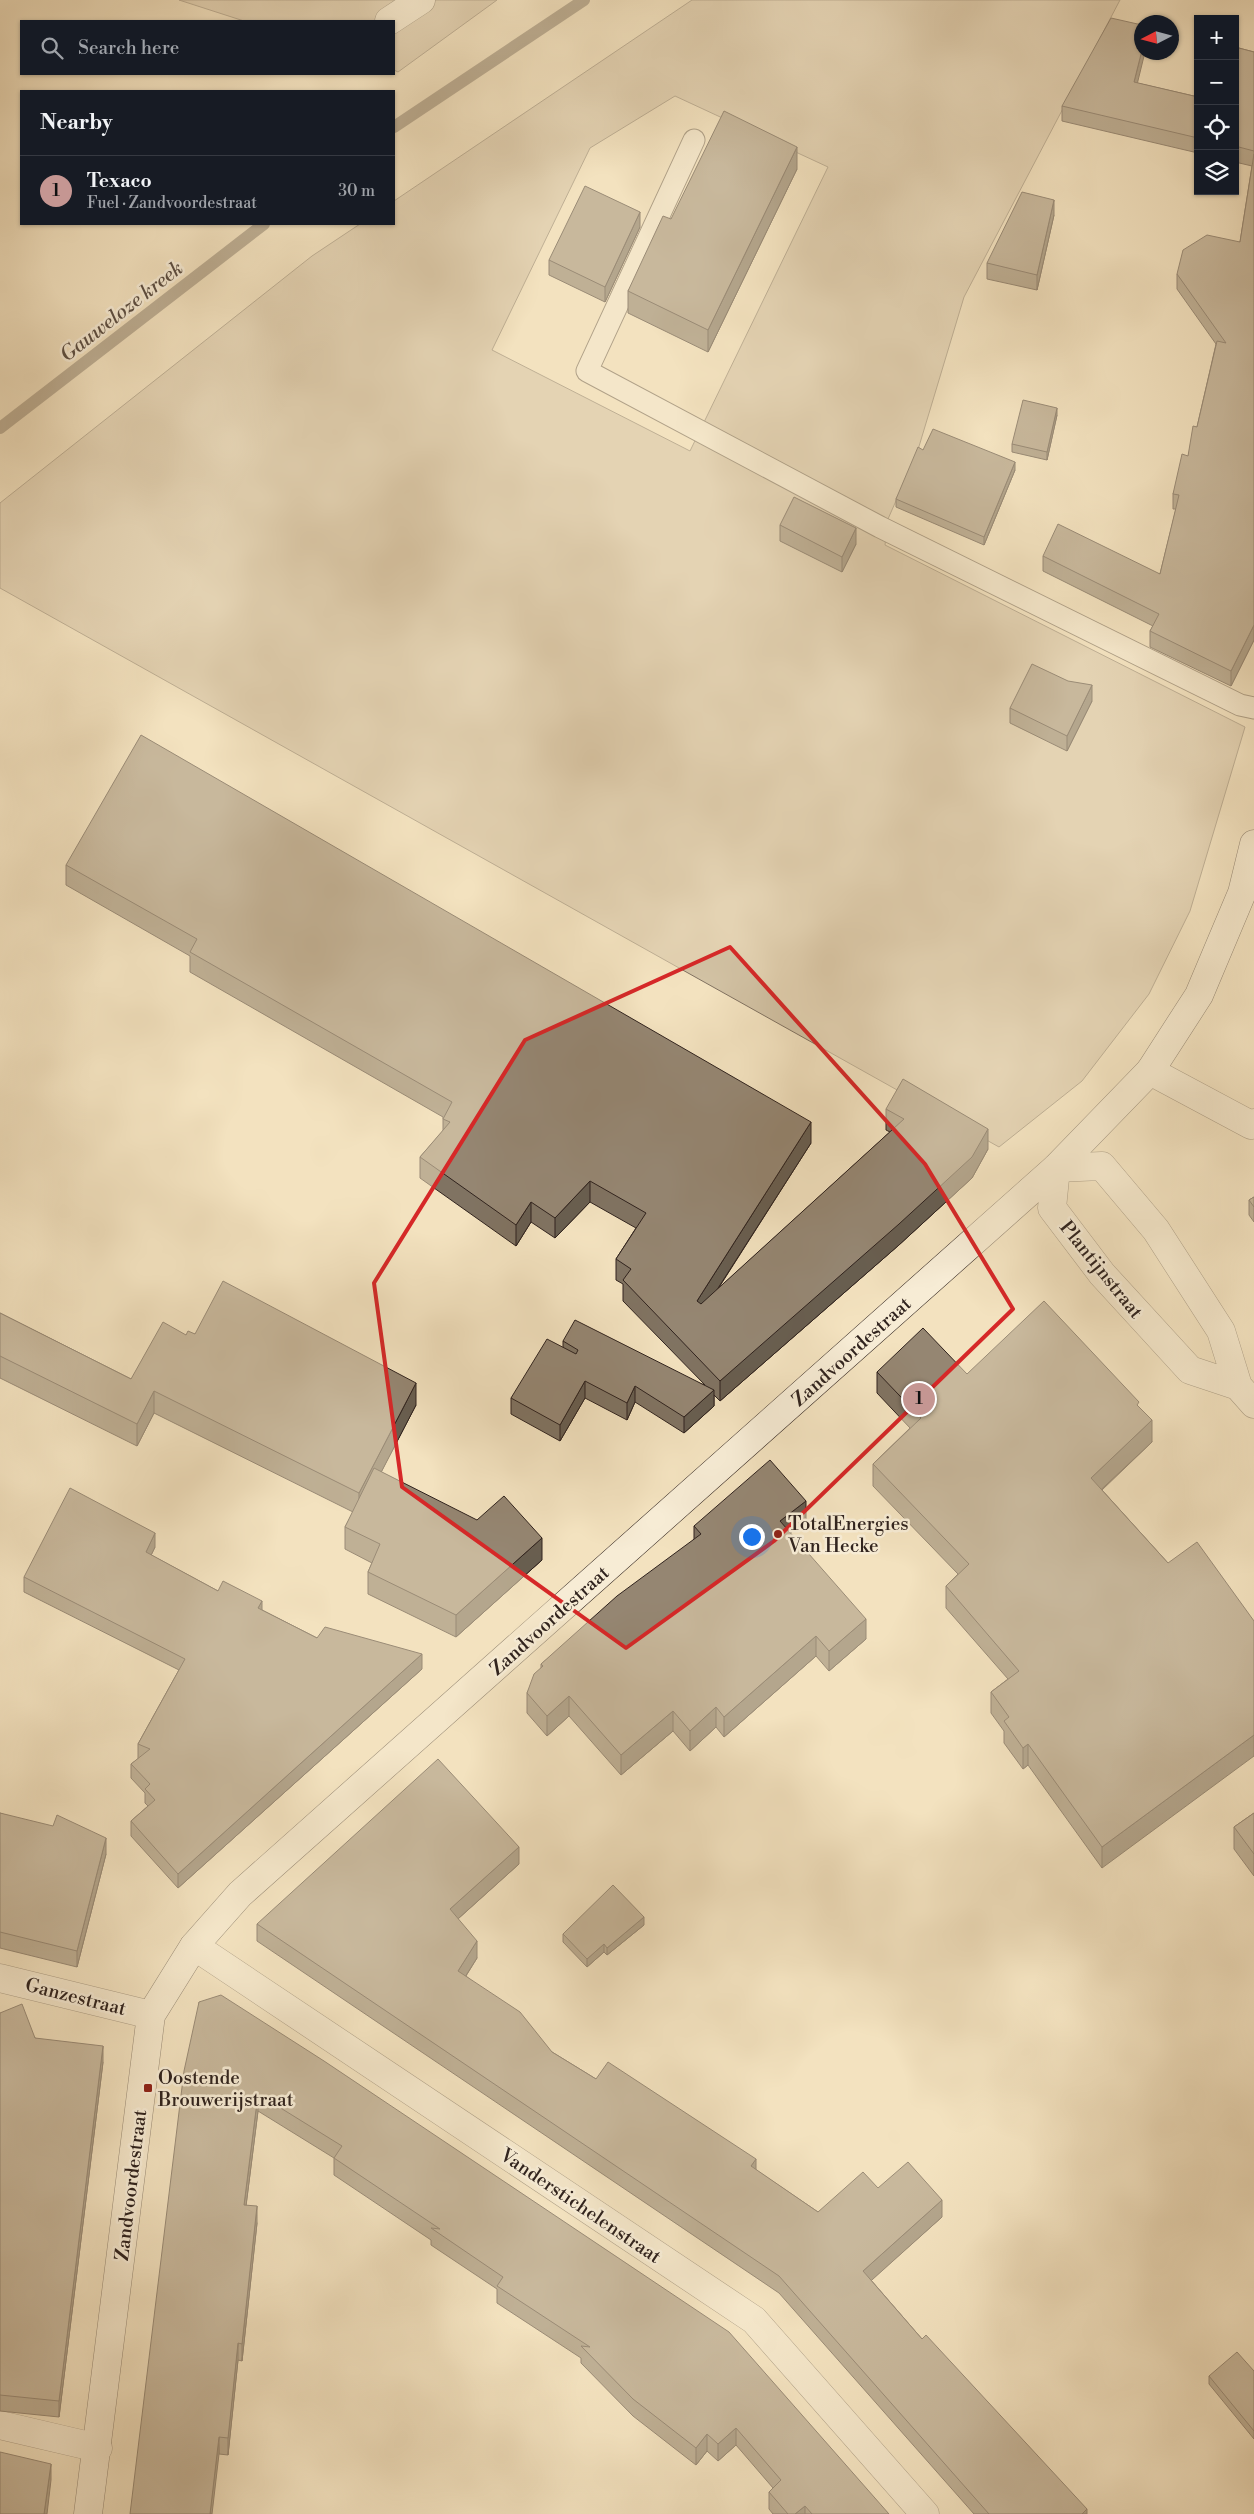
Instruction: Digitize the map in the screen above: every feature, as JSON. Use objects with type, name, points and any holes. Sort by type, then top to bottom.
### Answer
[{"type":"main road","points":[[391,20],[421,0]]},
{"type":"main road","name":"Zandvoordestraat","points":[[88,2514],[98,2448],[151,2015],[194,1946],[240,1894],[1056,1168],[1150,1071],[1199,995],[1242,893],[1254,844]]},
{"type":"main road","points":[[1150,1071],[1251,1125],[1254,1123]]},
{"type":"main road","name":"Plantijnstraat","points":[[1102,1166],[1156,1230],[1221,1331],[1246,1395],[1190,1370],[1102,1274],[1052,1208],[1056,1168],[1102,1166]]},
{"type":"main road","name":"Vanderstichelenstraat","points":[[194,1946],[754,2320],[925,2514]]},
{"type":"main road","name":"Ganzestraat","points":[[0,1978],[151,2015]]},
{"type":"main road","points":[[0,2425],[98,2448]]},
{"type":"lane","points":[[694,140],[587,371],[880,527],[1240,705],[1254,708]]},
{"type":"highlighted area","points":[[730,947],[925,1164],[1013,1309],[774,1541],[626,1648],[402,1487],[374,1283],[525,1040]]},
{"type":"shaded area","points":[[179,0],[497,0],[398,72],[395,70],[395,20],[241,20]]},
{"type":"shaded area","points":[[692,0],[1120,0],[964,297],[917,453],[888,519],[885,545],[1245,727],[1190,911],[1149,994],[1082,1081],[999,1147],[0,588],[0,503],[312,256],[358,225],[395,225],[395,200]],"holes":[[[675,96],[828,167],[690,451],[492,350],[590,148]]]},
{"type":"building","points":[[1111,18],[1134,23],[1134,60],[1140,60],[1134,82],[1194,96],[1194,137],[1062,106]]},
{"type":"building","points":[[1239,48],[1254,52],[1254,151],[1239,147]]},
{"type":"building","points":[[724,111],[797,147],[708,330],[628,291],[663,216],[671,219]]},
{"type":"building","points":[[1254,154],[1254,625],[1231,671],[1150,631],[1159,614],[1043,556],[1058,524],[1160,574],[1179,495],[1173,494],[1182,454],[1188,456],[1193,426],[1197,427],[1217,341],[1226,343],[1177,274],[1183,250],[1207,235],[1240,242]]},
{"type":"building","points":[[585,186],[640,212],[605,287],[549,260]]},
{"type":"building","points":[[1022,192],[1054,200],[1037,275],[987,263]]},
{"type":"building","points":[[1023,400],[1057,408],[1047,452],[1012,444]]},
{"type":"building","points":[[933,429],[1015,462],[984,537],[896,499],[918,447],[923,450]]},
{"type":"building","points":[[794,497],[856,528],[842,557],[780,525]]},
{"type":"building","points":[[1032,664],[1068,681],[1092,685],[1067,736],[1010,708]]},
{"type":"building","points":[[141,735],[811,1122],[697,1301],[701,1304],[904,1119],[886,1109],[903,1079],[988,1129],[972,1157],[899,1224],[720,1381],[623,1280],[631,1269],[616,1259],[646,1213],[590,1181],[555,1218],[531,1202],[516,1225],[420,1157],[450,1122],[443,1119],[452,1102],[190,952],[197,939],[66,865]]},
{"type":"building","points":[[1254,1197],[1254,1207],[1249,1200]]},
{"type":"building","points":[[223,1281],[416,1383],[359,1493],[154,1391],[137,1424],[0,1356],[0,1313],[131,1379],[163,1322],[186,1335],[188,1331],[195,1334]]},
{"type":"building","points":[[1044,1301],[1139,1402],[1137,1405],[1152,1420],[1091,1478],[1168,1563],[1197,1542],[1254,1621],[1254,1735],[1102,1847],[1028,1744],[1023,1748],[1004,1721],[1009,1717],[991,1692],[1019,1671],[946,1586],[969,1564],[873,1464],[921,1418],[877,1372],[923,1328],[967,1374]]},
{"type":"building","points":[[575,1320],[714,1390],[684,1417],[635,1386],[627,1403],[585,1381],[560,1425],[511,1398],[547,1339],[576,1354],[578,1350],[563,1341]]},
{"type":"building","points":[[770,1460],[806,1501],[780,1521],[866,1619],[829,1651],[816,1636],[724,1717],[716,1707],[690,1731],[673,1711],[621,1755],[569,1696],[547,1716],[527,1693],[534,1674],[543,1666],[541,1664],[617,1596],[701,1534],[694,1526]]},
{"type":"building","points":[[374,1468],[477,1520],[504,1496],[542,1538],[456,1615],[368,1572],[380,1544],[345,1527]]},
{"type":"building","points":[[70,1488],[155,1533],[146,1552],[218,1591],[223,1581],[262,1601],[258,1608],[317,1638],[325,1627],[422,1654],[178,1874],[131,1821],[155,1800],[145,1789],[150,1784],[131,1764],[150,1749],[138,1744],[185,1659],[24,1577]]},
{"type":"building","points":[[438,1759],[519,1847],[450,1909],[477,1941],[458,1971],[520,2012],[552,2052],[596,2079],[608,2062],[756,2159],[751,2166],[818,2212],[863,2172],[878,2188],[908,2162],[942,2200],[863,2271],[922,2339],[926,2335],[1087,2509],[1082,2514],[989,2514],[779,2276],[257,1924]]},
{"type":"building","points":[[0,1813],[53,1826],[57,1815],[106,1838],[77,1951],[0,1932]]},
{"type":"building","points":[[1254,1813],[1254,1854],[1234,1827]]},
{"type":"building","points":[[613,1885],[644,1917],[607,1948],[604,1944],[587,1959],[563,1934]]},
{"type":"building","points":[[221,1995],[324,2061],[729,2332],[889,2514],[812,2514],[805,2506],[795,2514],[788,2514],[769,2492],[781,2480],[736,2428],[718,2444],[707,2434],[696,2448],[633,2399],[581,2346],[590,2347],[497,2286],[503,2277],[431,2228],[440,2229],[334,2158],[342,2146],[258,2094],[244,2205],[257,2206],[242,2344],[238,2343],[228,2438],[219,2437],[210,2514],[130,2514],[184,2071],[199,2002]]},
{"type":"building","points":[[22,2004],[35,2038],[103,2046],[59,2401],[0,2395],[0,2013]]},
{"type":"building","points":[[1237,2352],[1254,2371],[1254,2431],[1209,2376]]},
{"type":"building","points":[[0,2452],[51,2464],[44,2514],[0,2514]]},
{"type":"waterway","name":"Gauweloze kreek","points":[[395,126],[584,0]]},
{"type":"waterway","name":"Gauweloze kreek","points":[[0,428],[263,225]]},
{"type":"place","name":"Texaco","points":[[919,1399]]},
{"type":"place","name":"TotalEnergies Van Hecke","points":[[778,1534]]},
{"type":"place","name":"Oostende Brouwerijstraat","points":[[148,2088]]}]
